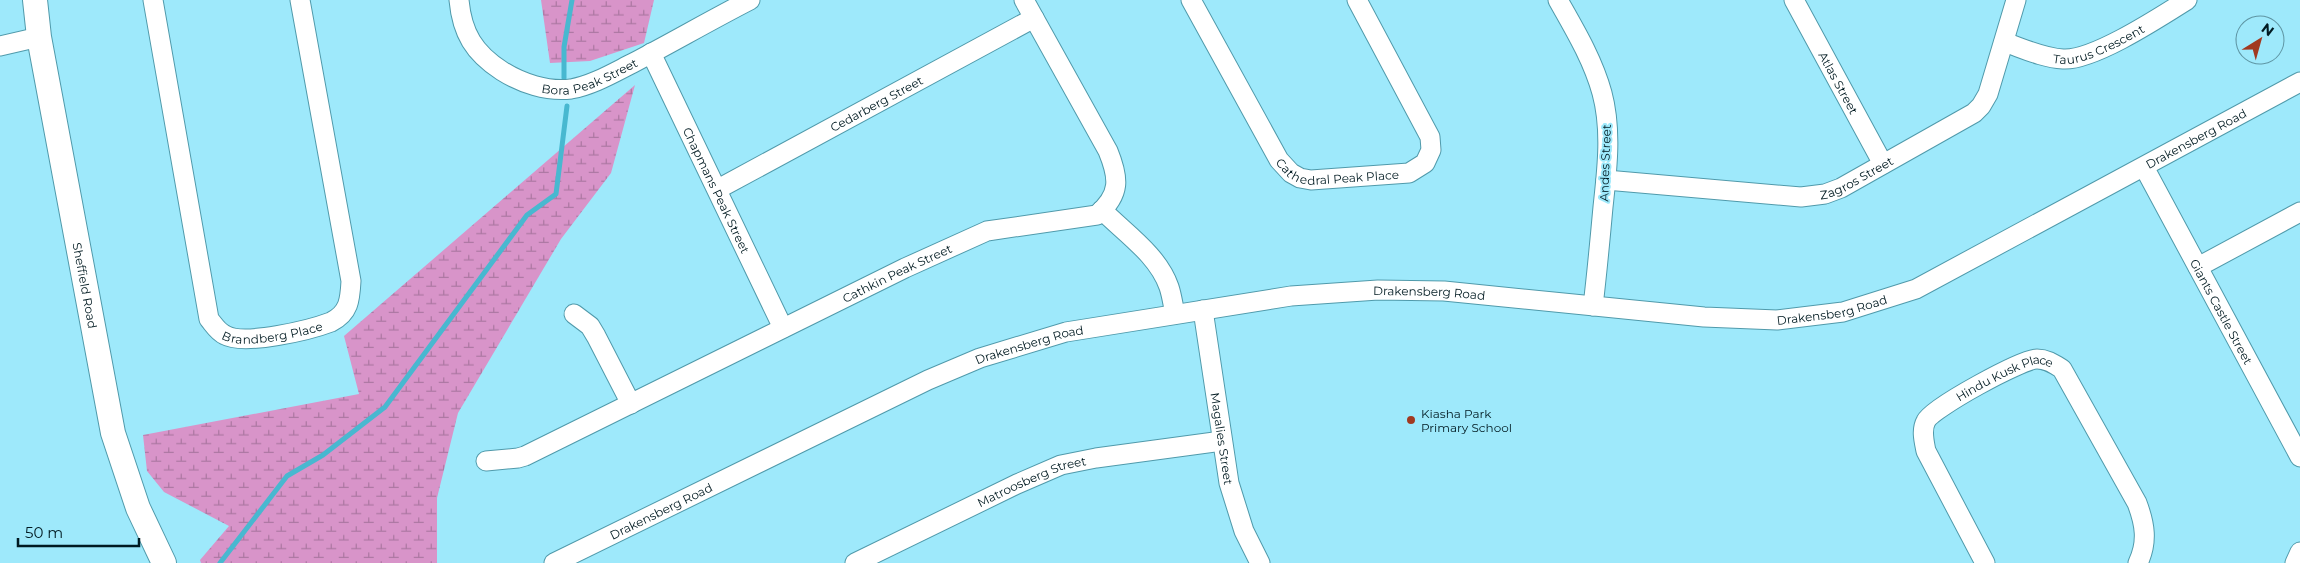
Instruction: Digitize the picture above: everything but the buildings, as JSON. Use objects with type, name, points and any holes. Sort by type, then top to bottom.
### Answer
[{"type":"street","name":"Sheffield Road","points":[[36,0],[39,37],[48,76],[76,240],[113,433],[138,508],[164,563]]},
{"type":"street","name":"Brandberg Place","points":[[153,0],[209,319],[217,330],[237,340],[252,340],[331,322],[340,317],[350,300],[351,281],[300,0]]},
{"type":"street","name":"Bora Peak Street","points":[[458,0],[460,15],[469,38],[482,57],[511,76],[527,83],[556,89],[583,86],[651,53],[750,0]]},
{"type":"street","points":[[1024,0],[1108,151],[1116,170],[1114,193],[1102,210],[1137,242],[1156,264],[1169,286],[1175,314]]},
{"type":"street","name":"Cathedral Peak Place","points":[[1191,0],[1266,139],[1284,167],[1300,178],[1311,180],[1408,173],[1425,163],[1431,150],[1430,137],[1357,0]]},
{"type":"street","name":"Andes Street","points":[[1558,0],[1591,61],[1603,96],[1608,131],[1606,180],[1593,306]]},
{"type":"street","name":"Atlas Street","points":[[1794,0],[1883,164]]},
{"type":"street","name":"Zagros Street","points":[[1606,180],[1813,197],[1842,188],[1974,112],[1981,106],[1988,94],[2016,0]]},
{"type":"street","name":"Taurus Crescent","points":[[2004,42],[2050,56],[2070,59],[2094,52],[2187,0]]},
{"type":"street","name":"Cedarberg Street","points":[[718,189],[1034,18]]},
{"type":"street","points":[[0,46],[39,37]]},
{"type":"street","name":"Chapmans Peak Street","points":[[651,53],[784,328]]},
{"type":"street","name":"Drakensberg Road","points":[[554,563],[919,384],[980,358],[1066,332],[1291,296],[1378,290],[1444,291],[1704,317],[1777,320],[1843,312],[1916,289],[2300,82]]},
{"type":"street","name":"Giants Castle Street","points":[[2144,166],[2300,457]]},
{"type":"street","name":"Cathkin Peak Street","points":[[486,461],[525,456],[905,268],[987,231],[1086,217],[1097,214],[1102,210]]},
{"type":"street","points":[[2198,267],[2300,212]]},
{"type":"street","name":"Magalies Street","points":[[1203,310],[1229,483],[1244,531],[1260,563]]},
{"type":"street","points":[[574,314],[590,326],[631,404]]},
{"type":"street","name":"Hindu Kusk Place","points":[[1985,563],[1926,451],[1923,431],[1926,419],[1937,410],[1999,373],[2036,359],[2052,362],[2062,369],[2136,504],[2144,521],[2145,533],[2138,563]]},
{"type":"street","name":"Matroosberg Street","points":[[855,563],[1017,484],[1061,465],[1096,458],[1222,441]]},
{"type":"street","points":[[2295,563],[2300,552]]},
{"type":"green space","points":[[541,0],[654,0],[644,43],[590,61],[550,63]]},
{"type":"green space","points":[[635,85],[611,173],[561,239],[458,413],[437,498],[437,563],[201,563],[200,560],[229,526],[164,492],[147,471],[143,435],[359,394],[344,336]]},
{"type":"waterway","points":[[564,78],[564,47],[572,0]]},
{"type":"waterway","points":[[220,563],[287,476],[323,455],[385,407],[527,215],[556,194],[567,106]]},
{"type":"place","name":"Kiasha Park Primary School","points":[[1411,420]]}]
